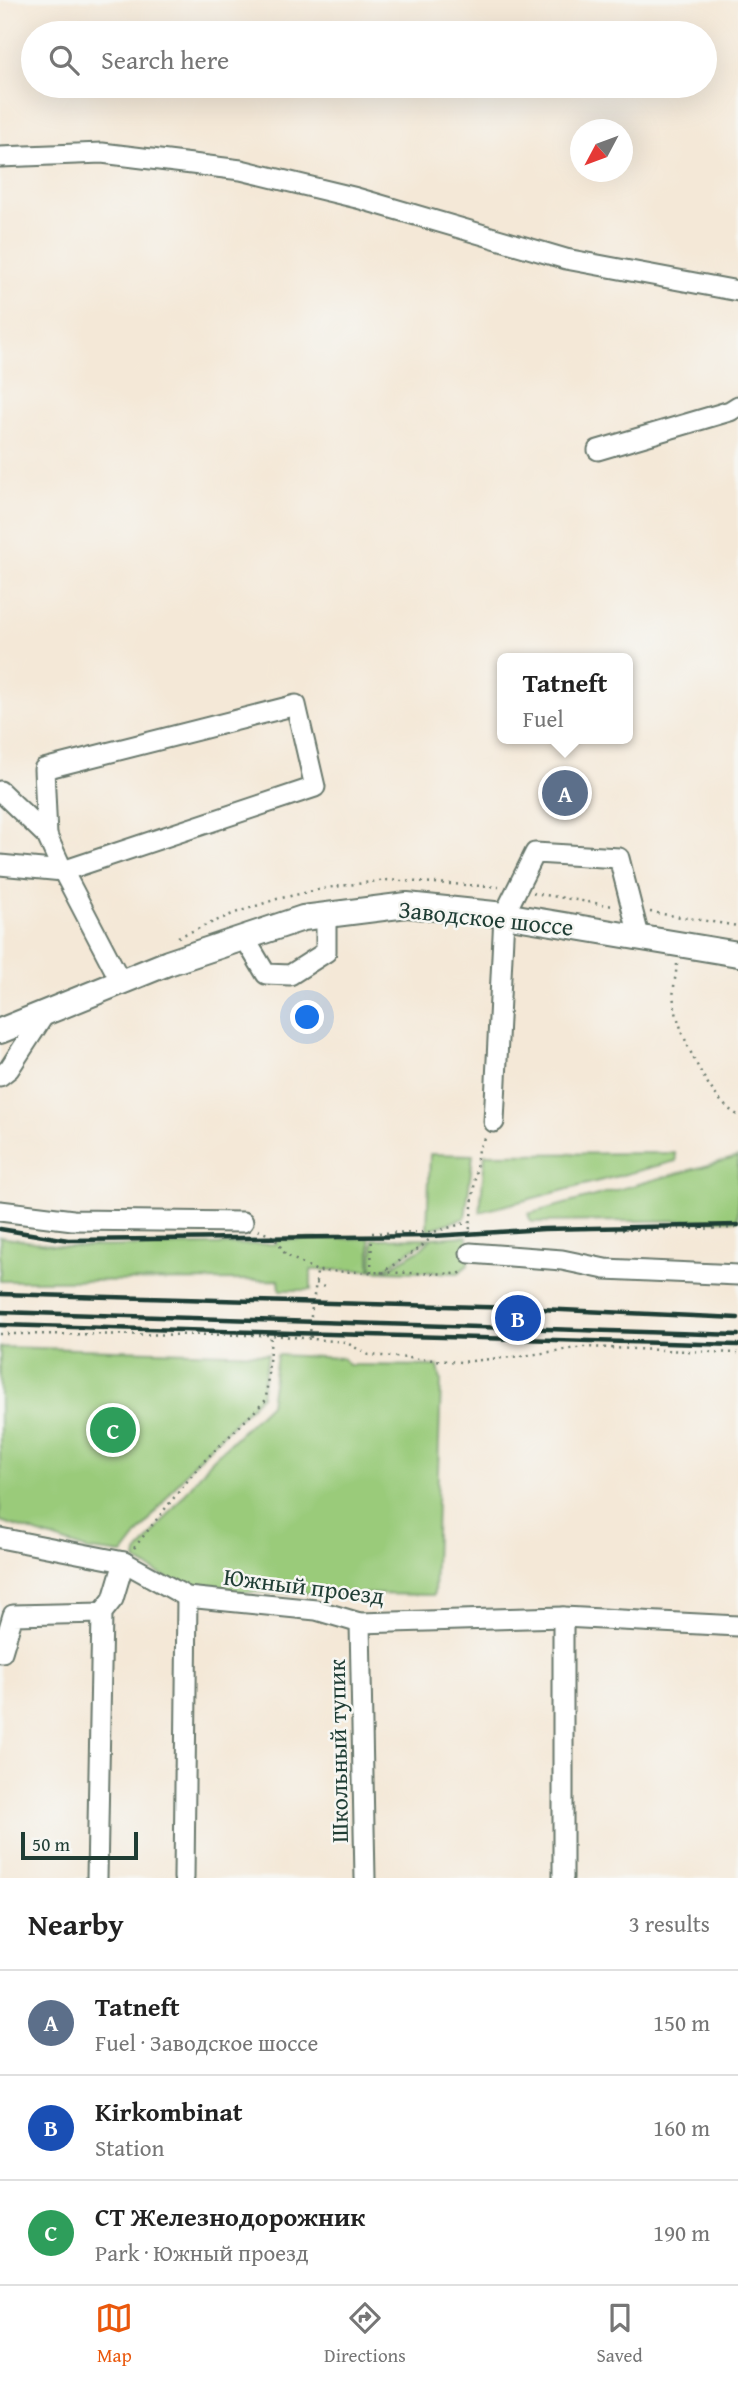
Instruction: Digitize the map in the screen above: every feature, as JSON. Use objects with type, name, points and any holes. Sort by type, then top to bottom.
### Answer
[{"type":"main road","name":"Заводское шоссе","points":[[0,1031],[121,982],[303,918],[407,905],[504,915],[738,954]]},
{"type":"street","points":[[0,157],[102,153],[241,170],[357,198],[566,259],[738,291]]},
{"type":"street","points":[[598,450],[735,415]]},
{"type":"street","points":[[0,865],[63,871],[316,787],[296,705],[44,769],[47,836]]},
{"type":"street","points":[[0,791],[47,836],[121,982]]},
{"type":"street","points":[[494,1122],[504,915],[535,853],[620,858],[639,936]]},
{"type":"street","points":[[244,937],[266,974],[290,975],[327,957],[326,915]]},
{"type":"street","points":[[0,1076],[9,1069],[44,1015]]},
{"type":"street","points":[[0,1211],[73,1220],[243,1222]]},
{"type":"street","points":[[470,1253],[562,1260],[605,1269],[738,1275]]},
{"type":"street","name":"Южный проезд","points":[[0,1538],[124,1562],[187,1597],[316,1610],[360,1623],[563,1617],[738,1626]]},
{"type":"street","points":[[97,1878],[103,1613],[113,1599],[124,1562]]},
{"type":"street","points":[[184,1878],[187,1597]]},
{"type":"street","points":[[0,1652],[13,1615],[103,1613]]},
{"type":"street","points":[[563,1617],[563,1878]]},
{"type":"street","name":"Школьный тупик","points":[[360,1623],[365,1878]]},
{"type":"path","points":[[677,964],[674,1002],[688,1049],[710,1086],[732,1112],[738,1115]]},
{"type":"path","points":[[371,1272],[372,1231],[433,1232],[470,1222],[478,1149],[494,1122]]},
{"type":"path","points":[[243,1222],[274,1237],[286,1255],[317,1271]]},
{"type":"path","points":[[615,1230],[738,1228]]},
{"type":"path","points":[[381,1273],[421,1247],[433,1236],[433,1232]]},
{"type":"path","points":[[317,1283],[328,1289]]},
{"type":"path","points":[[312,1338],[312,1303],[316,1290]]},
{"type":"path","points":[[0,1334],[271,1335],[345,1342],[369,1355],[461,1362],[584,1347],[738,1353]]},
{"type":"path","points":[[124,1562],[200,1465],[266,1400],[271,1335]]},
{"type":"green space","points":[[675,1153],[676,1161],[480,1212],[485,1154]]},
{"type":"green space","points":[[430,1154],[473,1155],[465,1218],[427,1230]]},
{"type":"green space","points":[[738,1157],[738,1220],[531,1222],[528,1214]]},
{"type":"green space","points":[[467,1236],[468,1265],[458,1273],[385,1271],[422,1248],[432,1238]]},
{"type":"green space","points":[[0,1237],[67,1247],[276,1244],[277,1240],[370,1238],[370,1270],[311,1270],[311,1290],[280,1290],[279,1280],[0,1281]]},
{"type":"green space","points":[[429,1238],[381,1271],[372,1270],[373,1239]]},
{"type":"green space","points":[[0,1347],[268,1354],[261,1396],[192,1465],[123,1554],[88,1550],[0,1521]]},
{"type":"green space","points":[[277,1355],[343,1358],[349,1365],[438,1366],[441,1381],[434,1595],[235,1592],[174,1582],[136,1561],[137,1554],[210,1462],[270,1404]]},
{"type":"railway","points":[[0,1229],[68,1240],[433,1236],[544,1229],[738,1225]]},
{"type":"railway","points":[[0,1294],[518,1308],[738,1318]]},
{"type":"railway","points":[[0,1312],[738,1335]]},
{"type":"railway","points":[[0,1325],[738,1345]]},
{"type":"place","name":"Tatneft","points":[[565,793]]},
{"type":"place","name":"Kirkombinat","points":[[518,1318]]},
{"type":"place","name":"СТ Железнодорожник","points":[[113,1430]]}]
